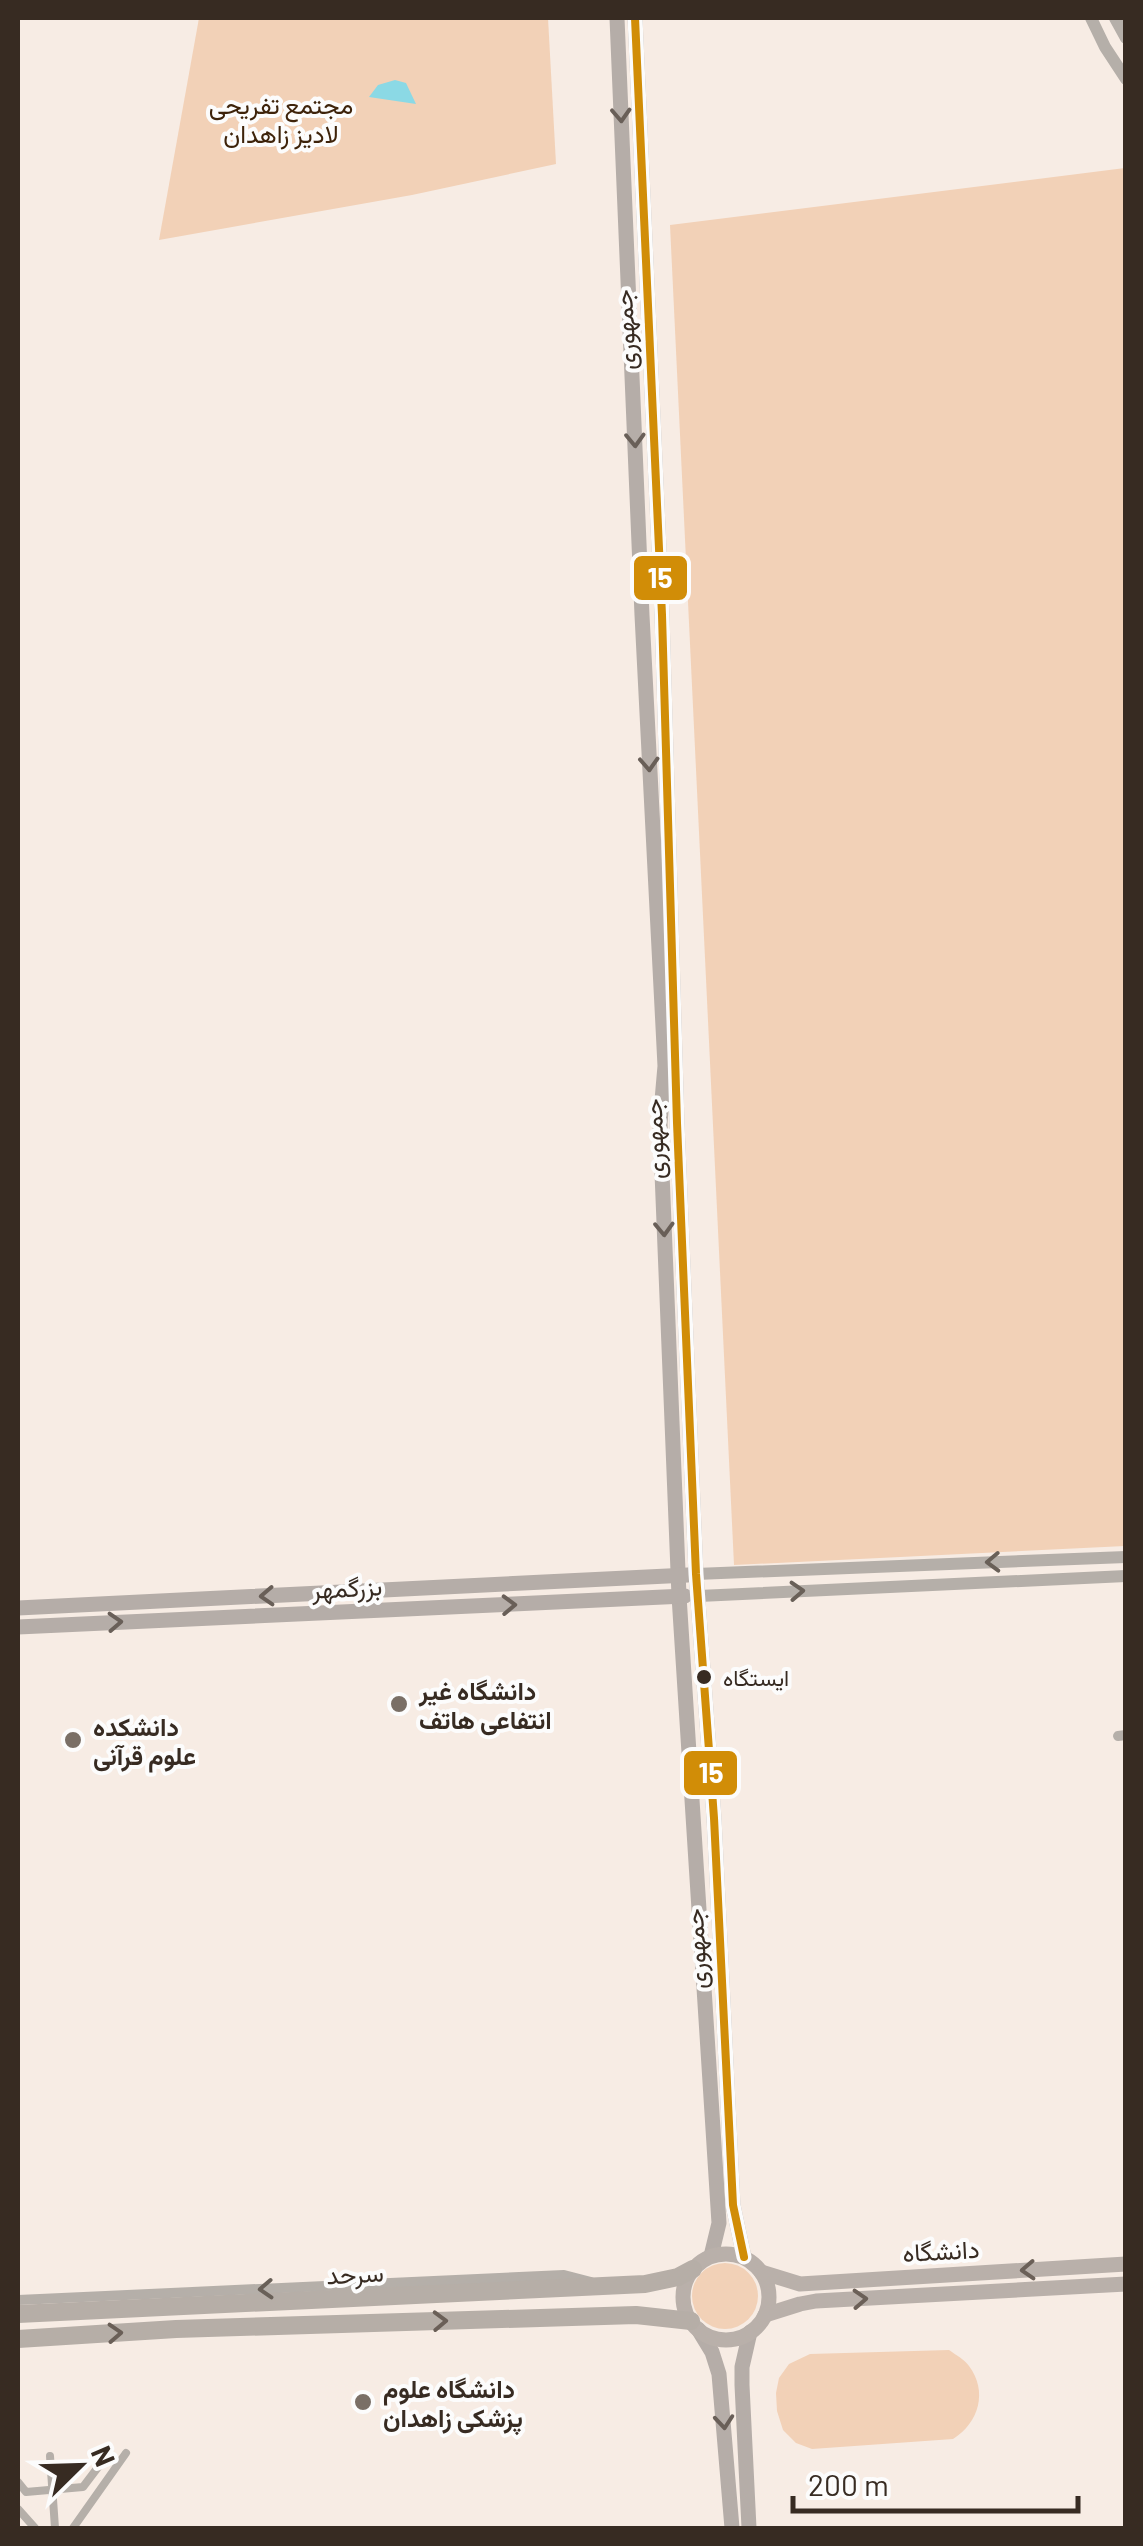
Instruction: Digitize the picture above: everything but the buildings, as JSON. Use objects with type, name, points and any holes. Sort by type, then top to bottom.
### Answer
[{"type":"highway","name":"سرحد","points":[[18,2314],[606,2286],[664,2281],[693,2269]]},
{"type":"highway","name":"سرحد","points":[[18,2339],[176,2329],[616,2315],[655,2316],[694,2325]]},
{"type":"main road","name":"جمهوری","points":[[617,18],[665,1066],[660,1123],[679,1596],[719,2222],[711,2256]]},
{"type":"main road","name":"جمهوری","points":[[635,18],[662,615],[696,1574],[714,1818],[733,2205],[744,2258]]},
{"type":"main road","points":[[642,615],[662,615]]},
{"type":"main road","points":[[660,1123],[678,1123]]},
{"type":"main road","name":"بزرگمهر","points":[[18,1608],[696,1574]]},
{"type":"main road","points":[[464,1586],[466,1606]]},
{"type":"main road","name":"بزرگمهر","points":[[18,1627],[699,1596]]},
{"type":"main road","points":[[695,1818],[714,1818]]},
{"type":"main road","points":[[694,2325],[718,2339],[730,2340],[750,2332],[765,2315],[768,2293],[761,2272],[733,2254],[711,2256],[693,2269],[684,2289],[683,2300],[694,2325],[712,2352],[719,2374],[732,2528]]},
{"type":"main road","name":"دانشگاه","points":[[761,2272],[800,2284],[1126,2264]]},
{"type":"main road","name":"دانشگاه","points":[[765,2315],[816,2302],[1126,2284]]},
{"type":"main road","points":[[750,2332],[742,2366],[750,2528]]},
{"type":"street","points":[[1091,18],[1126,80]]},
{"type":"street","points":[[1116,18],[1126,38]]},
{"type":"street","points":[[696,1574],[1126,1557]]},
{"type":"street","points":[[1038,1560],[1038,1580]]},
{"type":"street","points":[[699,1596],[1126,1576]]},
{"type":"street","points":[[18,2300],[564,2274],[606,2286]]},
{"type":"street","points":[[73,2528],[126,2453]]},
{"type":"street","points":[[18,2482],[26,2492],[83,2487],[108,2454]]},
{"type":"street","points":[[50,2456],[55,2528]]},
{"type":"street","points":[[18,2508],[35,2528]]},
{"type":"green space","name":"مجتمع تفریحی لادیز زاهدان","points":[[199,18],[548,18],[556,164],[412,195],[159,240]]},
{"type":"green space","points":[[1125,168],[1125,1546],[734,1565],[670,225]]},
{"type":"green space","points":[[725,2263],[748,2273],[758,2296],[748,2319],[725,2329],[702,2319],[692,2296],[702,2273]]},
{"type":"green space","points":[[949,2350],[969,2366],[979,2396],[969,2424],[953,2439],[812,2449],[796,2443],[783,2430],[776,2393],[779,2378],[789,2364],[810,2354]]},
{"type":"water","points":[[395,80],[406,83],[416,104],[369,97],[378,85]]},
{"type":"transit line","name":"15","points":[[635,18],[662,615],[677,1123],[696,1574],[714,1818],[733,2205],[744,2257]]},
{"type":"place","name":"ایستگاه","points":[[704,1677]]},
{"type":"place","name":"دانشگاه غیر انتفاعی هاتف","points":[[399,1704]]},
{"type":"place","name":"دانشکده علوم قرآنی","points":[[73,1740]]},
{"type":"place","name":"دانشگاه علوم پزشکی زاهدان","points":[[363,2402]]}]
